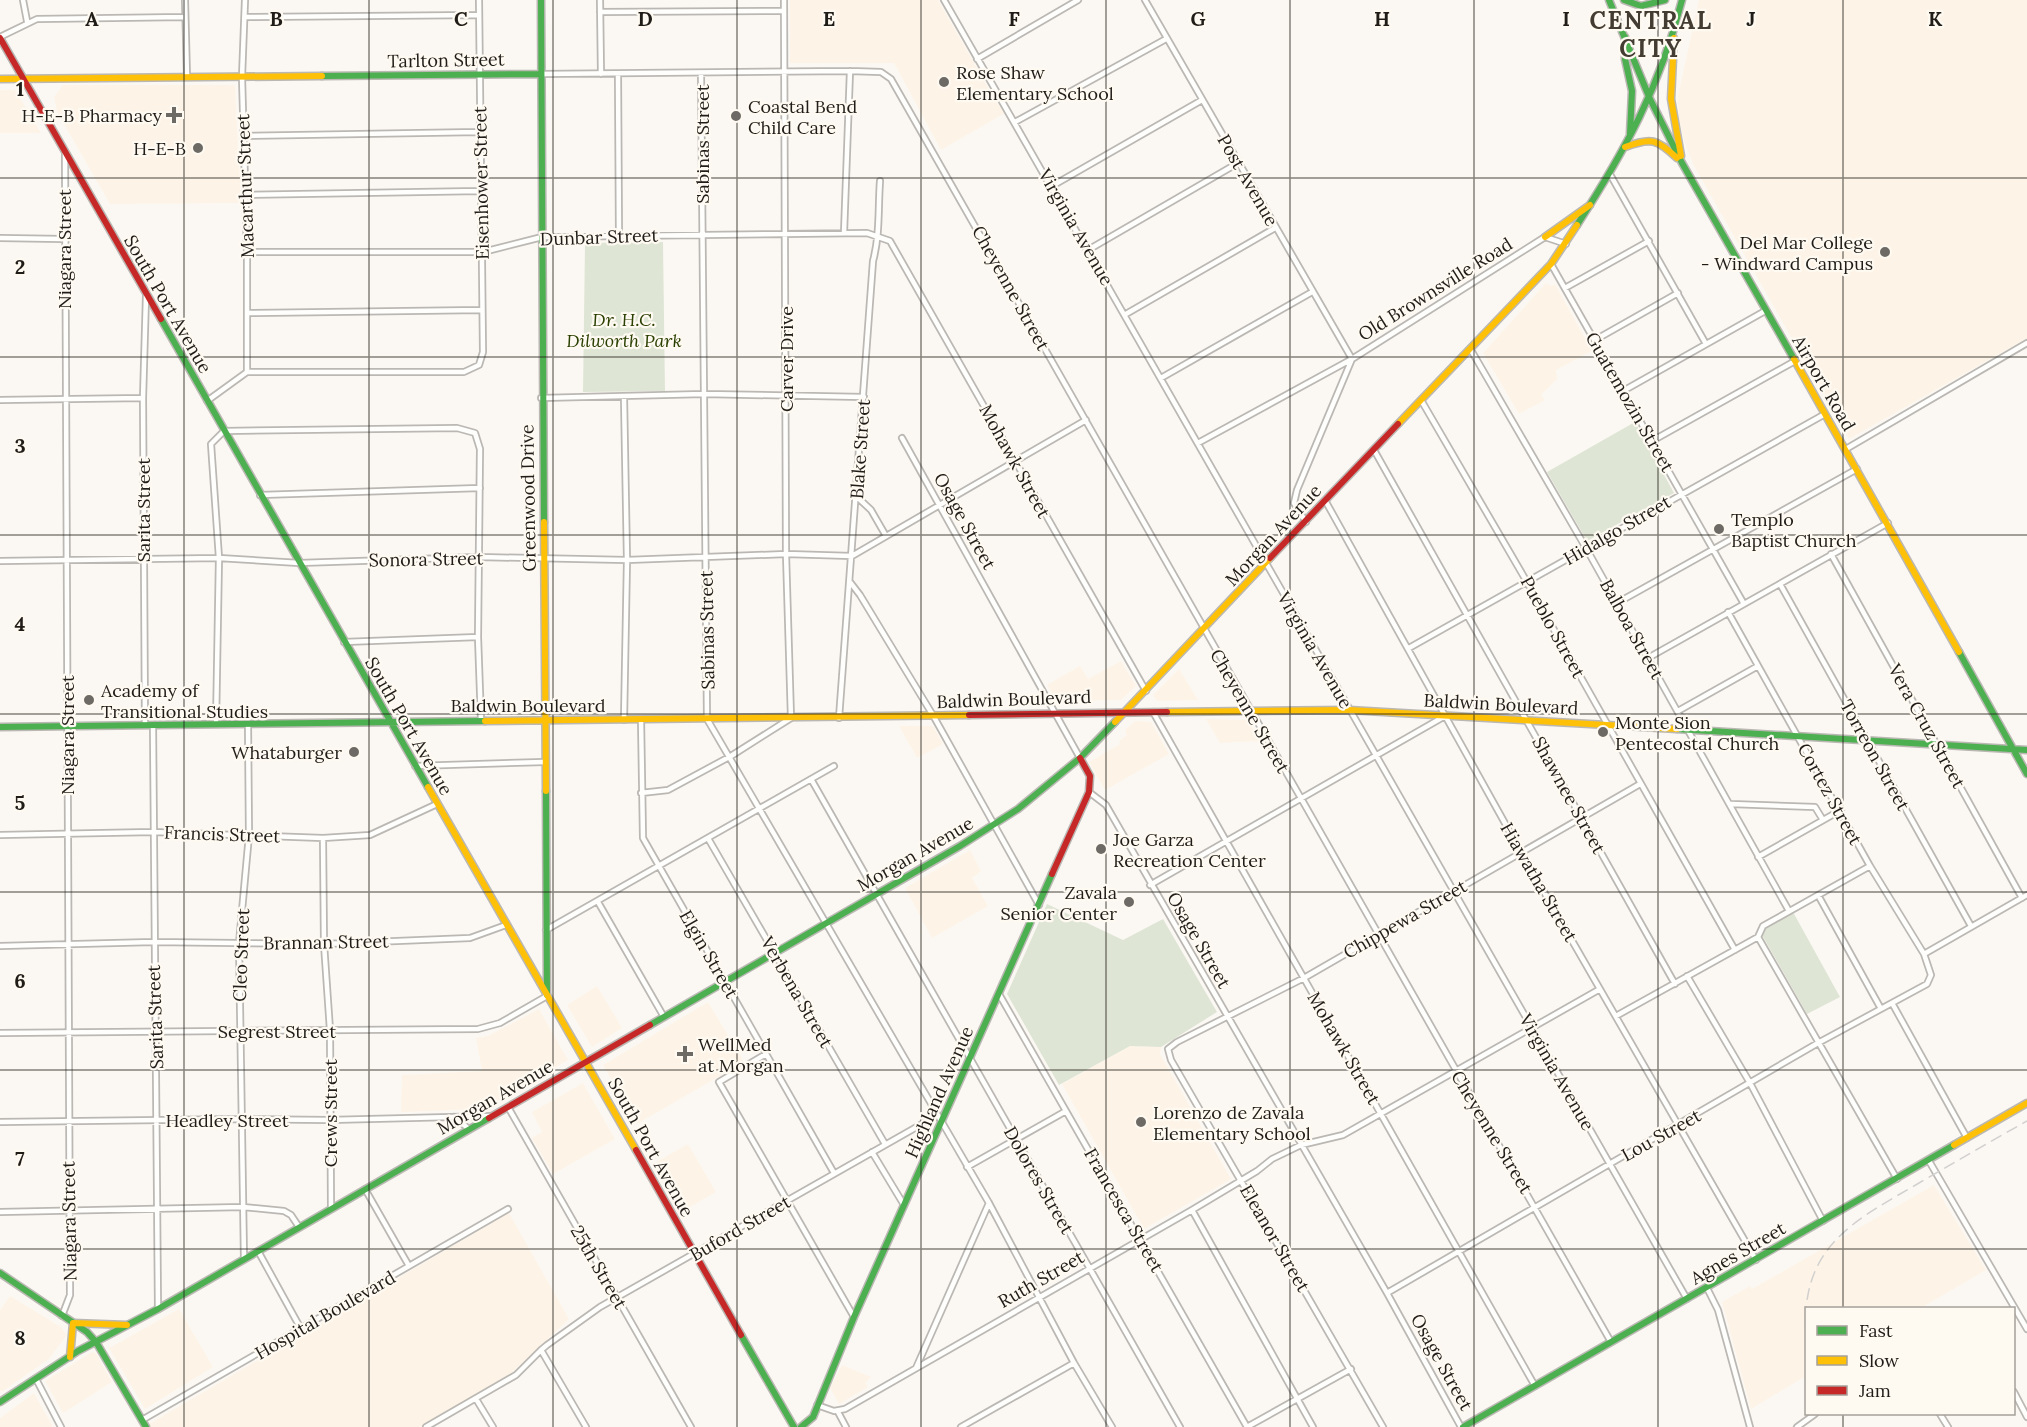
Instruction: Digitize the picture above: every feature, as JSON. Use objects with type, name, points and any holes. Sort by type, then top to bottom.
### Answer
[{"type":"main road","name":"Greenwood Drive","points":[[541,0],[541,398],[547,996]]},
{"type":"main road","name":"Airport Road","points":[[1609,0],[1625,33],[1650,99],[1682,163],[1888,523],[2027,774]]},
{"type":"main road","points":[[1624,0],[1641,6],[1665,0]]},
{"type":"main road","points":[[1650,99],[1674,32],[1682,0]]},
{"type":"main road","points":[[1674,32],[1671,99],[1682,163]]},
{"type":"main road","points":[[1625,33],[1625,59],[1632,91],[1630,138]]},
{"type":"main road","name":"South Port Avenue","points":[[0,38],[794,1427]]},
{"type":"main road","name":"Tarlton Street","points":[[0,79],[541,74]]},
{"type":"main road","name":"Morgan Avenue","points":[[0,1402],[69,1357],[158,1309],[827,923],[1017,809],[1080,758],[1146,691],[1551,264],[1611,176],[1650,99]]},
{"type":"main road","points":[[1626,147],[1651,138],[1658,141],[1682,163]]},
{"type":"main road","points":[[1545,237],[1593,203]]},
{"type":"main road","name":"Baldwin Boulevard","points":[[0,727],[1349,710],[2027,750]]},
{"type":"main road","name":"Osage Street","points":[[1080,758],[1090,776],[1089,792]]},
{"type":"main road","name":"Highland Avenue","points":[[817,1405],[854,1317],[1089,792]]},
{"type":"main road","name":"Agnes Street","points":[[1462,1427],[2027,1103]]},
{"type":"main road","points":[[0,1273],[73,1323],[96,1342],[146,1427]]},
{"type":"main road","points":[[73,1323],[128,1325]]},
{"type":"main road","points":[[69,1357],[74,1335],[73,1323]]},
{"type":"main road","points":[[801,1427],[809,1422],[817,1405]]},
{"type":"street","points":[[24,0],[27,21]]},
{"type":"street","points":[[185,0],[187,77]]},
{"type":"street","name":"Macarthur Street","points":[[245,0],[242,77],[248,252],[248,372]]},
{"type":"street","name":"Eisenhower Street","points":[[248,372],[464,372],[479,365],[483,352],[483,252],[478,75],[479,0]]},
{"type":"street","points":[[600,0],[601,75]]},
{"type":"street","name":"Carver Drive","points":[[784,0],[786,554],[791,718]]},
{"type":"street","name":"Virginia Avenue","points":[[944,0],[1126,314],[1349,710],[1688,1299]]},
{"type":"street","points":[[977,59],[1078,0]]},
{"type":"street","name":"Post Avenue","points":[[1144,0],[1352,359]]},
{"type":"street","points":[[600,12],[784,11]]},
{"type":"street","points":[[245,17],[479,15]]},
{"type":"street","points":[[0,38],[27,21],[48,18],[186,17]]},
{"type":"street","points":[[1015,122],[1166,39]]},
{"type":"street","points":[[844,233],[850,70]]},
{"type":"street","name":"Tarlton Street","points":[[541,74],[618,75],[850,70],[881,72],[891,79]]},
{"type":"street","name":"Sabinas Street","points":[[701,73],[707,719]]},
{"type":"street","points":[[618,75],[619,236]]},
{"type":"street","name":"Cheyenne Street","points":[[891,79],[1249,711],[1455,1071],[1536,1207],[1611,1342]]},
{"type":"street","points":[[1052,186],[1202,100]]},
{"type":"street","points":[[243,136],[479,132]]},
{"type":"street","name":"Niagara Street","points":[[62,1316],[70,1295],[64,152]]},
{"type":"street","points":[[1088,250],[1238,163]]},
{"type":"street","points":[[1611,176],[1706,344]]},
{"type":"street","name":"Blake Street","points":[[839,717],[873,261],[879,237],[876,225],[880,181]]},
{"type":"street","points":[[246,195],[480,191]]},
{"type":"street","points":[[1126,314],[1275,228]]},
{"type":"street","name":"Dunbar Street","points":[[248,252],[483,252],[542,237],[702,233],[867,233],[879,237]]},
{"type":"street","name":"Mohawk Street","points":[[879,237],[895,247],[1146,691]]},
{"type":"street","points":[[1545,237],[1566,244]]},
{"type":"street","name":"Old Brownsville Road","points":[[1306,522],[1294,504],[1296,490],[1352,359],[1545,237]]},
{"type":"street","points":[[0,238],[63,239]]},
{"type":"street","points":[[1565,288],[1649,241]]},
{"type":"street","name":"Guatemozin Street","points":[[1551,264],[1744,604]]},
{"type":"street","points":[[1161,378],[1312,292]]},
{"type":"street","points":[[1595,340],[1678,293]]},
{"type":"street","name":"Sarita Street","points":[[146,295],[142,398],[144,558],[153,832],[159,1208],[158,1309]]},
{"type":"street","points":[[247,313],[482,310]]},
{"type":"street","points":[[1623,391],[1765,311]]},
{"type":"street","points":[[1846,449],[2027,343]]},
{"type":"street","name":"Balboa Street","points":[[1471,350],[1648,657],[1789,910]]},
{"type":"street","points":[[1198,442],[1352,359]]},
{"type":"street","points":[[1652,441],[1795,361]]},
{"type":"street","points":[[207,401],[248,372]]},
{"type":"street","points":[[541,398],[704,394],[864,397]]},
{"type":"street","points":[[624,397],[627,560],[624,720]]},
{"type":"street","points":[[0,400],[142,398]]},
{"type":"street","name":"Pueblo Street","points":[[1421,400],[1527,582],[1735,950]]},
{"type":"street","name":"Hidalgo Street","points":[[1410,648],[1826,414]]},
{"type":"street","points":[[852,556],[1086,420]]},
{"type":"street","points":[[216,724],[219,558],[212,444],[224,431],[458,428],[475,433],[480,449],[478,637],[481,720]]},
{"type":"street","name":"Osage Street","points":[[902,438],[1080,758]]},
{"type":"street","name":"Shawnee Street","points":[[1374,450],[1675,984]]},
{"type":"street","points":[[1617,603],[1857,469]]},
{"type":"street","points":[[260,495],[480,488]]},
{"type":"street","points":[[857,497],[871,510],[886,536]]},
{"type":"street","name":"Hiawatha Street","points":[[1326,502],[1410,648],[1521,852],[1756,1260]]},
{"type":"street","points":[[1648,657],[1888,523]]},
{"type":"street","name":"Sonora Street","points":[[0,561],[219,558],[299,562],[479,557],[627,560],[786,554],[852,556]]},
{"type":"street","name":"Vera Cruz Street","points":[[1832,554],[2024,896]]},
{"type":"street","points":[[850,582],[934,717],[1039,905]]},
{"type":"street","name":"Torreon Street","points":[[1780,584],[1971,926]]},
{"type":"street","name":"Cortez Street","points":[[1728,612],[1841,810],[1870,866],[1924,954],[1931,975]]},
{"type":"street","points":[[344,642],[478,637]]},
{"type":"street","points":[[1678,711],[1758,666]]},
{"type":"street","name":"Mohawk Street","points":[[1152,711],[1223,841],[1460,1250],[1535,1386]]},
{"type":"street","points":[[1150,885],[1223,841],[1445,716]]},
{"type":"street","points":[[641,793],[668,790],[731,756],[791,718]]},
{"type":"street","name":"Elgin Street","points":[[641,719],[643,838],[834,1173]]},
{"type":"street","points":[[707,719],[761,807],[936,1116],[988,1203],[1109,1426]]},
{"type":"street","name":"Cleo Street","points":[[244,1259],[238,943],[249,835],[248,724]]},
{"type":"street","points":[[415,766],[544,762]]},
{"type":"street","points":[[546,930],[658,865],[709,840],[761,807],[834,766]]},
{"type":"street","name":"Dolores Street","points":[[811,779],[878,893],[1180,1427]]},
{"type":"street","name":"Chippewa Street","points":[[1168,1049],[1227,1016],[1304,978],[1640,784]]},
{"type":"street","name":"Osage Street","points":[[1089,792],[1106,805],[1150,885],[1388,1293],[1462,1427]]},
{"type":"street","name":"Francis Street","points":[[0,835],[153,832],[323,838],[370,835],[437,804]]},
{"type":"street","points":[[1731,804],[1815,807],[1823,820]]},
{"type":"street","points":[[1758,857],[1841,810]]},
{"type":"street","name":"Crews Street","points":[[323,838],[324,944],[330,1030],[331,1209]]},
{"type":"street","name":"Verbena Street","points":[[709,840],[885,1144]]},
{"type":"street","points":[[1616,1016],[1758,937],[1763,926],[1870,866]]},
{"type":"street","points":[[1818,895],[1880,1007]]},
{"type":"street","points":[[1924,954],[2024,896]]},
{"type":"street","points":[[597,902],[664,1017]]},
{"type":"street","name":"Brannan Street","points":[[0,946],[69,946],[153,942],[324,944],[470,938],[506,925]]},
{"type":"street","points":[[1758,937],[1897,1179]]},
{"type":"street","name":"Lou Street","points":[[1388,1293],[1880,1007],[1927,984],[1931,975]]},
{"type":"street","points":[[1687,976],[1750,1083],[1823,1221]]},
{"type":"street","name":"Ruth Street","points":[[838,1412],[1192,1210],[1272,1159],[1301,1145],[1343,1135],[1600,989]]},
{"type":"street","name":"Francesca Street","points":[[999,994],[1247,1427]]},
{"type":"street","name":"Segrest Street","points":[[0,1033],[477,1029],[500,1023],[547,996]]},
{"type":"street","points":[[1892,1003],[1967,1138]]},
{"type":"street","name":"Eleanor Street","points":[[1168,1049],[1171,1060],[1383,1427]]},
{"type":"street","points":[[766,1054],[718,1082],[854,1317]]},
{"type":"street","name":"25th Street","points":[[508,1107],[691,1427]]},
{"type":"street","points":[[967,1167],[1066,1111]]},
{"type":"street","name":"Headley Street","points":[[0,1122],[329,1120],[493,1116]]},
{"type":"street","name":"Buford Street","points":[[541,1350],[617,1298],[936,1116]]},
{"type":"street","points":[[454,1117],[469,1129]]},
{"type":"street","points":[[872,1152],[904,1205]]},
{"type":"street","points":[[1929,1161],[2014,1307]]},
{"type":"street","points":[[365,1190],[409,1266]]},
{"type":"street","points":[[916,1368],[988,1203]]},
{"type":"street","points":[[0,1212],[70,1209],[243,1208],[284,1211],[291,1215],[299,1227]]},
{"type":"street","name":"Hospital Boulevard","points":[[142,1420],[508,1209]]},
{"type":"street","points":[[1192,1210],[1313,1427]]},
{"type":"street","points":[[258,1251],[301,1329]]},
{"type":"street","points":[[1707,1288],[1718,1310],[1750,1427]]},
{"type":"street","points":[[2015,1308],[2027,1329]]},
{"type":"street","points":[[426,1427],[516,1375],[541,1350],[586,1427]]},
{"type":"street","points":[[961,1427],[1074,1363]]},
{"type":"street","points":[[1247,1427],[1351,1369]]},
{"type":"street","points":[[36,1379],[62,1427]]},
{"type":"street","points":[[2015,1395],[2027,1417]]},
{"type":"street","points":[[476,1399],[493,1427]]},
{"type":"street","points":[[2021,1404],[2027,1401]]},
{"type":"street","points":[[817,1405],[838,1412],[846,1427]]},
{"type":"street","points":[[1797,1427],[1812,1415]]},
{"type":"shaded area","name":"Rose Shaw Elementary School","points":[[790,0],[938,0],[995,100],[1005,113],[941,150],[894,63],[790,63]]},
{"type":"shaded area","name":"Del Mar College - Windward Campus","points":[[1699,0],[2027,0],[2027,338],[1849,439],[1694,166],[1685,144],[1679,119],[1678,96]]},
{"type":"shaded area","points":[[63,85],[235,85],[241,203],[110,204],[57,112],[54,97]]},
{"type":"shaded area","points":[[0,90],[15,90],[41,133],[0,133]]},
{"type":"shaded area","points":[[1546,283],[1551,286],[1555,284],[1592,351],[1556,370],[1557,379],[1541,395],[1545,400],[1519,414],[1483,353]]},
{"type":"shaded area","points":[[1121,661],[1136,686],[1121,700],[1057,701],[1047,685],[1080,666],[1088,679]]},
{"type":"shaded area","points":[[1179,669],[1198,700],[1157,701],[1153,695]]},
{"type":"shaded area","points":[[1206,719],[1248,720],[1261,741],[1220,743]]},
{"type":"shaded area","points":[[1135,721],[1151,722],[1169,754],[1105,790],[1089,762],[1120,744],[1119,741],[1127,735],[1125,730]]},
{"type":"shaded area","points":[[899,726],[933,726],[943,744],[917,758]]},
{"type":"shaded area","points":[[970,850],[981,871],[972,878],[988,906],[932,938],[905,888]]},
{"type":"shaded area","points":[[597,986],[622,1028],[592,1047],[567,1005]]},
{"type":"shaded area","points":[[708,1002],[744,1062],[637,1124],[603,1065]]},
{"type":"shaded area","points":[[539,1009],[568,1060],[483,1109],[401,1112],[402,1075],[482,1071],[476,1038],[488,1036]]},
{"type":"shaded area","name":"Lorenzo de Zavala Elementary School","points":[[1130,1046],[1161,1047],[1160,1054],[1231,1179],[1144,1229],[1062,1084]]},
{"type":"shaded area","points":[[583,1083],[615,1139],[553,1174],[532,1138],[542,1132],[532,1112]]},
{"type":"shaded area","points":[[688,1144],[716,1192],[683,1211],[656,1162]]},
{"type":"shaded area","points":[[1934,1185],[1986,1270],[1923,1307],[1805,1307],[1805,1377],[1751,1409],[1722,1302],[1750,1286],[1752,1289]]},
{"type":"shaded area","points":[[509,1213],[569,1319],[505,1379],[420,1427],[151,1427],[149,1424]]},
{"type":"shaded area","points":[[10,1296],[61,1327],[67,1335],[49,1359],[0,1391],[0,1310]]},
{"type":"shaded area","points":[[179,1309],[213,1367],[145,1409],[109,1348]]},
{"type":"shaded area","points":[[92,1352],[96,1353],[112,1382],[63,1413],[45,1381]]},
{"type":"shaded area","points":[[842,1365],[871,1377],[865,1383],[868,1387],[839,1404],[830,1388]]},
{"type":"shaded area","points":[[34,1393],[53,1427],[0,1427],[0,1418]]},
{"type":"green space","name":"Dr. H.C. Dilworth Park","points":[[663,242],[665,391],[583,392],[585,243]]},
{"type":"green space","points":[[1635,422],[1674,493],[1587,541],[1547,472]]},
{"type":"green space","points":[[1047,904],[1123,940],[1163,919],[1217,1012],[1161,1047],[1130,1046],[1059,1085],[1007,994]]},
{"type":"green space","points":[[1793,912],[1840,997],[1807,1014],[1762,935],[1766,926]]},
{"type":"railway","points":[[1806,1307],[1812,1280],[1821,1259],[1852,1225],[1872,1211],[2027,1121]]},
{"type":"traffic: fast","points":[[541,0],[544,522]]},
{"type":"traffic: fast","points":[[1609,0],[1650,99],[1682,163],[1794,359]]},
{"type":"traffic: fast","points":[[1624,0],[1641,6],[1665,0]]},
{"type":"traffic: fast","points":[[1577,225],[1611,171],[1652,90],[1682,0]]},
{"type":"traffic: fast","points":[[1625,37],[1625,59],[1632,91],[1630,134]]},
{"type":"traffic: fast","points":[[322,76],[541,74]]},
{"type":"traffic: fast","points":[[161,319],[428,787]]},
{"type":"traffic: fast","points":[[1959,652],[2027,774]]},
{"type":"traffic: fast","points":[[0,727],[485,721]]},
{"type":"traffic: fast","points":[[650,1025],[960,846],[1018,809],[1080,758],[1115,722]]},
{"type":"traffic: fast","points":[[1677,729],[2027,750]]},
{"type":"traffic: fast","points":[[546,791],[547,995]]},
{"type":"traffic: fast","points":[[801,1427],[813,1417],[854,1317],[1052,874]]},
{"type":"traffic: fast","points":[[0,1402],[78,1351],[158,1309],[489,1118]]},
{"type":"traffic: fast","points":[[1463,1427],[1954,1145]]},
{"type":"traffic: fast","points":[[0,1273],[87,1332],[96,1342],[146,1427]]},
{"type":"traffic: fast","points":[[741,1335],[794,1427]]},
{"type":"traffic: slow","points":[[1674,38],[1671,99],[1681,156]]},
{"type":"traffic: slow","points":[[0,79],[322,76]]},
{"type":"traffic: slow","points":[[1625,147],[1641,142],[1653,142],[1664,147],[1677,158]]},
{"type":"traffic: slow","points":[[1545,237],[1590,205]]},
{"type":"traffic: slow","points":[[1398,424],[1551,264],[1577,225]]},
{"type":"traffic: slow","points":[[1794,359],[1959,652]]},
{"type":"traffic: slow","points":[[544,522],[546,791]]},
{"type":"traffic: slow","points":[[1115,722],[1270,558]]},
{"type":"traffic: slow","points":[[1167,712],[1349,710],[1677,729]]},
{"type":"traffic: slow","points":[[485,721],[969,715]]},
{"type":"traffic: slow","points":[[428,787],[636,1150]]},
{"type":"traffic: slow","points":[[1954,1145],[2027,1103]]},
{"type":"traffic: slow","points":[[70,1357],[73,1323],[127,1325]]},
{"type":"traffic: jam","points":[[0,38],[161,319]]},
{"type":"traffic: jam","points":[[1270,558],[1398,424]]},
{"type":"traffic: jam","points":[[969,715],[1167,712]]},
{"type":"traffic: jam","points":[[1052,874],[1089,792],[1090,776],[1080,758]]},
{"type":"traffic: jam","points":[[489,1118],[650,1025]]},
{"type":"traffic: jam","points":[[636,1150],[741,1335]]},
{"type":"place","name":"Rose Shaw Elementary School","points":[[944,82]]},
{"type":"place","name":"H-E-B Pharmacy","points":[[174,115]]},
{"type":"place","name":"Coastal Bend Child Care","points":[[736,116]]},
{"type":"place","name":"H-E-B","points":[[198,148]]},
{"type":"place","name":"Del Mar College - Windward Campus","points":[[1885,252]]},
{"type":"place","name":"Templo Baptist Church","points":[[1719,529]]},
{"type":"place","name":"Academy of Transitional Studies","points":[[89,700]]},
{"type":"place","name":"Monte Sion Pentecostal Church","points":[[1603,732]]},
{"type":"place","name":"Whataburger","points":[[354,752]]},
{"type":"place","name":"Joe Garza Recreation Center","points":[[1101,849]]},
{"type":"place","name":"Zavala Senior Center","points":[[1129,902]]},
{"type":"place","name":"WellMed at Morgan","points":[[685,1054]]},
{"type":"place","name":"Lorenzo de Zavala Elementary School","points":[[1141,1122]]},
{"type":"district","name":"CENTRAL CITY","points":[[1651,34]]}]
